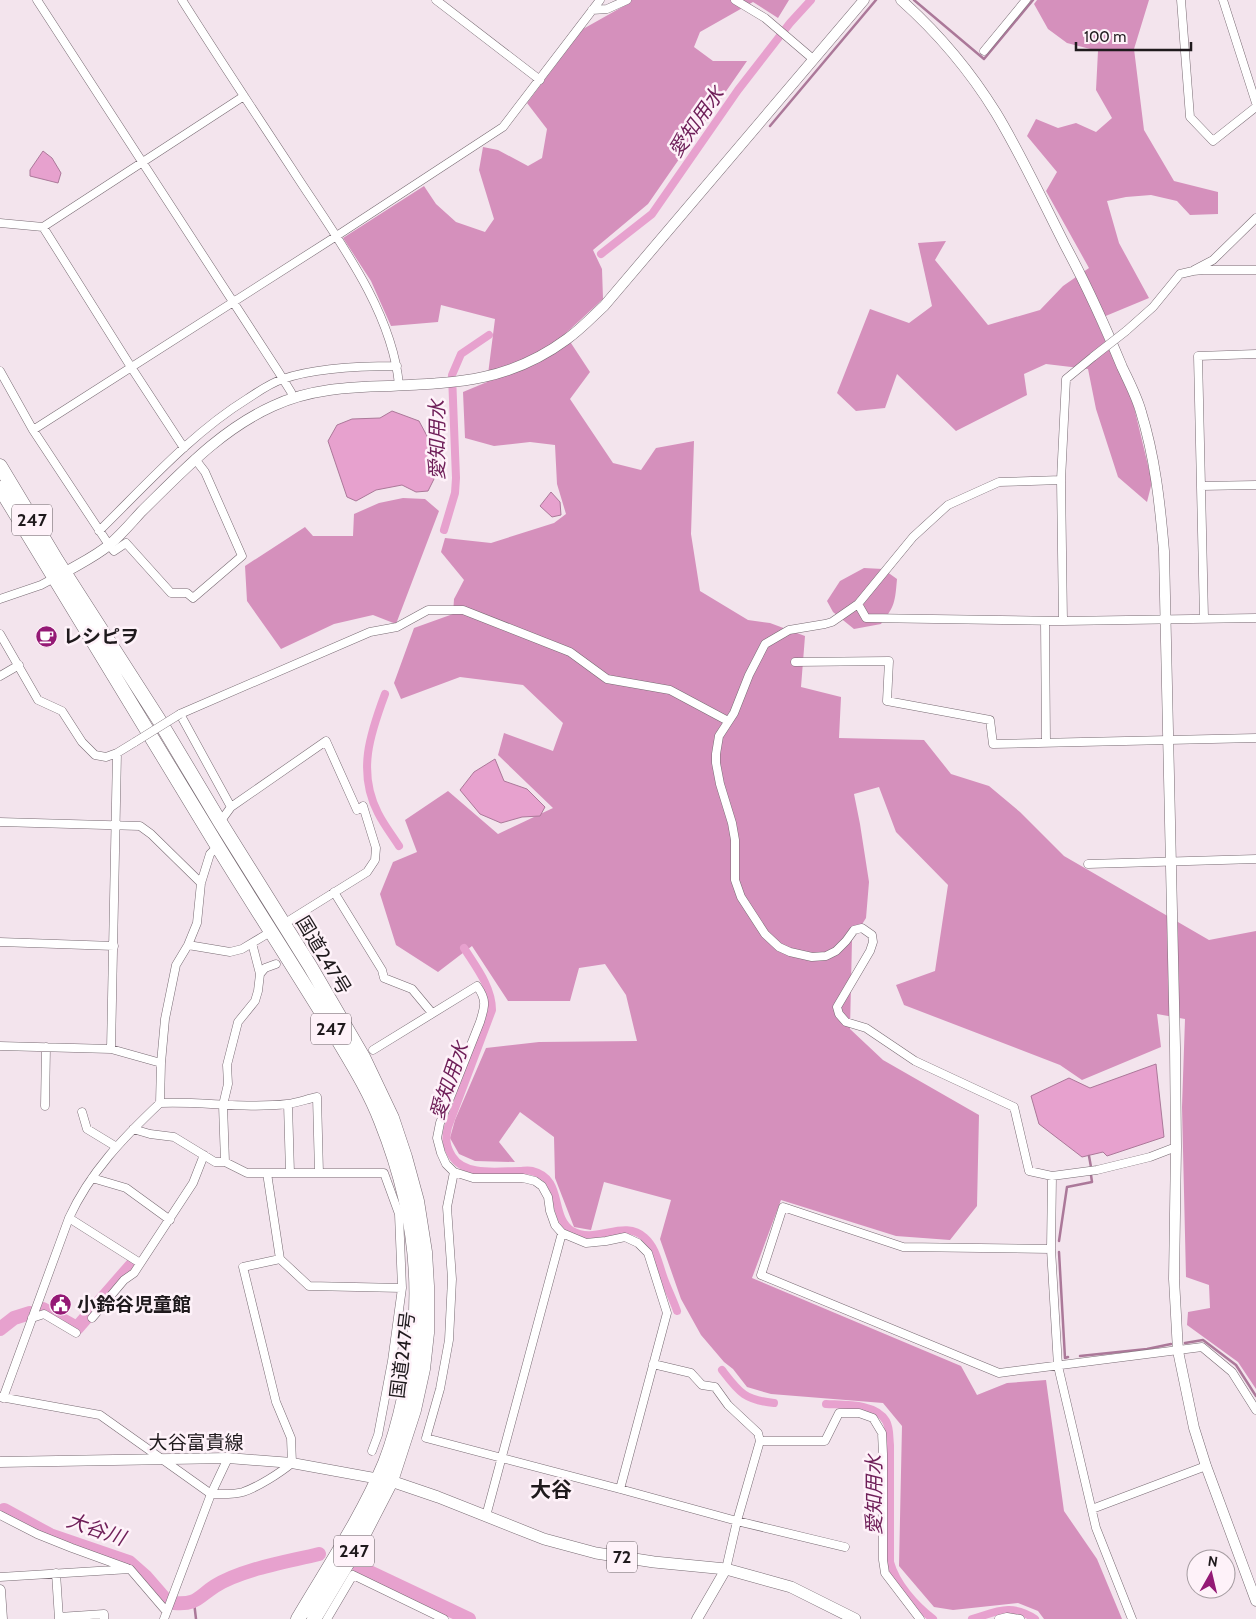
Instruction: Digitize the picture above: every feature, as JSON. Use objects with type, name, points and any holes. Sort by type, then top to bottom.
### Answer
[{"type":"highway","name":"国道247号","points":[[0,466],[60,575],[218,846],[277,928],[310,966],[363,1057],[392,1118],[417,1201],[425,1252],[427,1286],[423,1369],[414,1410],[357,1547],[314,1619]]},
{"type":"highway","name":"国道247号","points":[[0,488],[159,720],[220,822],[277,928]]},
{"type":"highway","name":"国道247号","points":[[298,1619],[368,1500],[384,1480]]},
{"type":"main road","name":"72","points":[[384,1480],[438,1497],[544,1539],[596,1553],[654,1562],[726,1569],[791,1587],[855,1619]]},
{"type":"street","points":[[37,0],[283,379],[293,398]]},
{"type":"street","points":[[182,0],[336,237],[366,287],[387,332],[397,366],[399,385]]},
{"type":"street","points":[[436,0],[540,80]]},
{"type":"street","points":[[33,430],[336,237],[503,127],[600,0]]},
{"type":"street","points":[[592,10],[607,9],[627,0]]},
{"type":"street","points":[[734,0],[754,11],[813,59]]},
{"type":"street","points":[[0,599],[41,585],[108,545],[195,459],[248,418],[274,405],[293,398],[343,388],[444,383],[486,378],[523,365],[568,338],[604,306],[864,0]]},
{"type":"street","points":[[901,0],[940,39],[964,67],[995,112],[1052,218],[1106,328],[1141,412],[1150,450],[1160,496],[1164,550],[1176,1147],[1174,1279],[1178,1351],[1194,1428],[1206,1466],[1256,1601]]},
{"type":"street","points":[[984,51],[1026,0]]},
{"type":"street","points":[[1181,0],[1190,117],[1213,141],[1256,105],[1223,0]]},
{"type":"street","points":[[0,223],[43,227],[244,96]]},
{"type":"street","points":[[1193,271],[1213,260],[1256,218]]},
{"type":"street","points":[[43,227],[184,448]]},
{"type":"street","points":[[1064,621],[1061,480],[1066,379],[1126,331],[1153,306],[1180,274],[1193,271],[1256,270]]},
{"type":"street","points":[[1204,618],[1198,356],[1256,354]]},
{"type":"street","points":[[99,531],[184,448],[223,414],[259,391],[283,379],[312,372],[355,367],[397,366]]},
{"type":"street","points":[[0,371],[33,430],[108,545],[114,551],[126,543],[170,593],[187,594],[192,598],[242,556],[205,472],[195,459]]},
{"type":"street","points":[[1061,480],[999,482],[948,505],[912,537],[858,604],[832,622],[789,630],[766,644],[734,713],[719,736],[716,754],[720,784],[732,822],[735,840],[735,880],[741,897],[765,934],[779,947],[790,952],[812,956],[826,956],[836,951],[854,930],[862,928],[872,935],[873,942],[870,951],[837,1007],[840,1014],[846,1022],[866,1028],[915,1061],[1014,1107],[1029,1171],[1052,1176],[1097,1170],[1150,1157],[1176,1147]]},
{"type":"street","points":[[1201,486],[1256,485]]},
{"type":"street","points":[[858,604],[866,618],[1045,621],[1256,618]]},
{"type":"street","points":[[0,634],[38,700],[62,711],[82,742],[95,755],[106,757],[117,753],[180,714],[370,632],[397,627],[428,610],[463,610],[570,652],[607,679],[670,690],[728,721]]},
{"type":"street","points":[[1045,621],[1046,743]]},
{"type":"street","points":[[796,662],[888,661],[887,701],[990,720],[993,744],[1256,738]]},
{"type":"street","points":[[0,676],[19,665]]},
{"type":"street","points":[[180,714],[231,807]]},
{"type":"street","points":[[188,945],[230,952],[242,949],[367,872],[375,860],[376,848],[363,806],[357,810],[326,741],[231,807],[220,822]]},
{"type":"street","points":[[111,1049],[117,753]]},
{"type":"street","points":[[0,822],[140,826],[151,834],[201,883]]},
{"type":"street","points":[[160,1102],[165,1019],[176,965],[188,945],[197,923],[201,883],[210,854],[218,846]]},
{"type":"street","points":[[1088,864],[1170,860],[1256,859]]},
{"type":"street","points":[[334,892],[382,970],[384,978],[412,989],[432,1013]]},
{"type":"street","points":[[0,942],[114,946]]},
{"type":"street","points":[[225,1162],[223,1105],[228,1084],[228,1065],[238,1022],[255,1001],[258,991],[260,974],[252,943]]},
{"type":"street","points":[[260,974],[265,968],[276,964]]},
{"type":"street","points":[[373,1050],[477,986],[483,994],[485,1005],[440,1123],[437,1138],[446,1164],[454,1172],[473,1178],[522,1178],[535,1181],[545,1191],[550,1211],[562,1233],[586,1243],[625,1237],[638,1243],[648,1253],[667,1313],[620,1489]]},
{"type":"street","points":[[0,1046],[111,1049],[161,1063]]},
{"type":"street","points":[[45,1106],[46,1047]]},
{"type":"street","points":[[280,1259],[243,1267],[276,1402],[291,1438],[292,1463],[281,1472],[244,1492],[211,1494],[100,1415],[1,1398],[78,1198],[116,1146],[160,1102],[184,1101],[223,1105],[288,1104],[317,1097],[319,1173]]},
{"type":"street","points":[[288,1104],[290,1173]]},
{"type":"street","points":[[82,1112],[87,1129],[116,1146]]},
{"type":"street","points":[[133,1128],[150,1134],[174,1137],[215,1162],[225,1162],[247,1173],[384,1172],[399,1214],[402,1288],[387,1389],[378,1435],[372,1451]]},
{"type":"street","points":[[92,1318],[124,1280],[134,1274],[193,1183],[204,1155]]},
{"type":"street","points":[[454,1172],[447,1207],[452,1279],[449,1340],[440,1389],[426,1438],[737,1521],[845,1547]]},
{"type":"street","points":[[267,1173],[280,1259],[309,1286],[402,1288]]},
{"type":"street","points":[[1052,1176],[1051,1249],[1058,1366],[1096,1528],[1132,1619]]},
{"type":"street","points":[[92,1178],[126,1188],[170,1220]]},
{"type":"street","points":[[1051,1249],[903,1247],[783,1208],[761,1275],[999,1373],[1202,1347],[1232,1372],[1256,1410]]},
{"type":"street","points":[[69,1218],[140,1263]]},
{"type":"street","points":[[486,1516],[562,1233]]},
{"type":"street","points":[[32,1318],[44,1314],[76,1332]]},
{"type":"street","points":[[653,1364],[692,1373],[702,1385],[715,1387],[728,1405],[758,1433],[760,1441],[737,1521],[726,1569],[698,1619]]},
{"type":"street","points":[[760,1441],[826,1441],[839,1413],[859,1413],[873,1418],[882,1433],[883,1560],[885,1573],[920,1619]]},
{"type":"street","points":[[164,1619],[211,1494],[228,1458]]},
{"type":"street","name":"大谷富貴線","points":[[0,1462],[228,1458],[292,1463],[384,1480]]},
{"type":"street","points":[[1092,1509],[1206,1466]]},
{"type":"street","points":[[0,1514],[38,1534],[130,1569],[166,1611]]},
{"type":"street","points":[[0,1577],[130,1569]]},
{"type":"street","points":[[56,1573],[59,1618],[104,1614],[104,1619]]},
{"type":"street","points":[[327,1619],[353,1575],[444,1619]]},
{"type":"street","points":[[0,1590],[2,1619]]},
{"type":"street","points":[[999,1619],[1007,1617],[1020,1619]]},
{"type":"shaded area","points":[[631,0],[789,0],[778,18],[753,2],[700,32],[694,47],[713,61],[747,61],[648,204],[593,250],[602,269],[603,299],[565,334],[590,372],[570,399],[613,463],[641,470],[656,448],[694,441],[691,534],[700,591],[748,620],[770,623],[805,636],[801,687],[841,697],[839,738],[924,740],[951,774],[989,786],[1020,812],[1064,856],[1209,940],[1256,931],[1256,1389],[1238,1362],[1187,1325],[1188,1312],[1210,1308],[1209,1285],[1186,1277],[1182,1107],[1185,1019],[1157,1014],[1161,1047],[1082,1080],[1060,1065],[904,1005],[896,985],[935,971],[948,885],[896,832],[879,787],[854,794],[869,882],[866,918],[852,940],[850,1029],[883,1060],[979,1115],[977,1206],[950,1240],[896,1236],[781,1200],[752,1278],[961,1366],[977,1395],[1007,1383],[1046,1380],[1064,1511],[1097,1559],[1122,1619],[1044,1619],[1038,1611],[1018,1603],[953,1610],[934,1607],[899,1566],[902,1426],[883,1403],[771,1394],[747,1387],[701,1335],[681,1299],[660,1239],[671,1200],[604,1182],[591,1230],[574,1227],[555,1178],[554,1137],[520,1112],[499,1142],[515,1162],[475,1161],[459,1154],[450,1138],[455,1120],[486,1048],[539,1042],[637,1041],[626,995],[605,964],[579,968],[570,1001],[508,1001],[472,946],[438,972],[396,945],[380,894],[393,862],[417,852],[405,820],[448,791],[498,834],[553,808],[498,755],[504,733],[553,751],[563,723],[523,685],[460,677],[401,699],[394,683],[414,628],[453,614],[454,599],[464,580],[441,552],[445,538],[491,543],[554,523],[566,514],[557,484],[555,445],[530,442],[494,446],[465,438],[463,392],[487,382],[495,319],[441,305],[438,322],[391,326],[371,281],[343,238],[424,186],[436,204],[456,222],[485,232],[494,219],[479,170],[483,147],[498,150],[528,166],[542,158],[547,129],[527,103],[583,29],[631,2]]},
{"type":"shaded area","points":[[1037,0],[1149,0],[1134,49],[1144,130],[1174,181],[1218,192],[1218,214],[1190,215],[1177,201],[1151,195],[1107,201],[1119,243],[1149,298],[1096,320],[1133,403],[1152,482],[1147,502],[1118,477],[1096,409],[1088,369],[1046,364],[1024,374],[1027,395],[956,431],[897,374],[885,408],[856,411],[837,393],[870,309],[909,323],[932,306],[918,243],[946,241],[935,260],[988,325],[1040,310],[1063,286],[1089,268],[1046,191],[1057,172],[1027,136],[1036,119],[1058,128],[1076,123],[1096,132],[1112,118],[1096,90],[1098,51],[1067,43],[1048,29],[1034,4]]},
{"type":"shaded area","points":[[43,151],[52,158],[61,173],[58,183],[30,176],[30,170]]},
{"type":"shaded area","points":[[392,411],[419,421],[434,449],[434,479],[428,491],[416,492],[402,485],[376,490],[356,501],[347,497],[328,441],[337,425],[352,419],[380,418]]},
{"type":"shaded area","points":[[551,492],[560,502],[561,515],[552,517],[540,506]]},
{"type":"shaded area","points":[[403,498],[425,499],[439,511],[396,624],[373,615],[334,624],[281,649],[247,601],[245,566],[305,527],[313,536],[353,536],[354,514],[379,503]]},
{"type":"shaded area","points":[[864,568],[883,569],[897,579],[895,599],[892,608],[881,624],[854,629],[833,612],[827,601],[840,581]]},
{"type":"shaded area","points":[[495,759],[504,781],[527,789],[545,807],[540,816],[522,817],[501,823],[480,814],[460,790],[474,772]]},
{"type":"shaded area","points":[[1156,1064],[1164,1137],[1107,1156],[1103,1152],[1082,1157],[1039,1124],[1031,1096],[1069,1078],[1090,1088]]},
{"type":"waterway","name":"愛知用水","points":[[601,254],[652,214],[738,90],[790,23],[811,0]]},
{"type":"waterway","points":[[770,126],[876,0]]},
{"type":"waterway","points":[[914,0],[984,59],[1033,0]]},
{"type":"waterway","name":"愛知用水","points":[[444,530],[455,493],[456,478],[452,375],[461,354],[489,335]]},
{"type":"waterway","name":"愛知用水","points":[[385,694],[368,753],[368,783],[378,813],[399,846]]},
{"type":"waterway","name":"愛知用水","points":[[464,948],[486,985],[492,1010],[448,1127],[447,1142],[452,1156],[458,1163],[474,1170],[493,1172],[532,1171],[542,1175],[549,1182],[561,1216],[565,1224],[572,1231],[591,1235],[628,1230],[645,1238],[658,1260],[677,1311]]},
{"type":"waterway","points":[[1089,1156],[1091,1167]]},
{"type":"waterway","points":[[1059,1241],[1067,1187],[1092,1182],[1091,1175]]},
{"type":"waterway","points":[[1059,1252],[1065,1358],[1068,1357]]},
{"type":"waterway","points":[[39,1312],[43,1309],[77,1328],[132,1265]]},
{"type":"waterway","points":[[0,1329],[14,1318],[30,1313]]},
{"type":"waterway","points":[[1185,1343],[1203,1340],[1236,1365],[1256,1396]]},
{"type":"waterway","points":[[1080,1356],[1147,1349],[1171,1344]]},
{"type":"waterway","name":"愛知用水","points":[[722,1370],[743,1394],[756,1400],[774,1403]]},
{"type":"waterway","name":"愛知用水","points":[[826,1404],[867,1408],[881,1415],[886,1421],[890,1445],[890,1562],[901,1586],[907,1594],[933,1619]]},
{"type":"waterway","name":"大谷川","points":[[4,1510],[50,1535],[129,1562],[146,1577],[166,1600]]},
{"type":"waterway","name":"大谷川","points":[[174,1603],[193,1601],[215,1586],[238,1575],[319,1554]]},
{"type":"waterway","name":"大谷川","points":[[359,1567],[469,1619]]},
{"type":"waterway","points":[[194,1602],[196,1619]]},
{"type":"waterway","name":"愛知用水","points":[[972,1619],[1004,1610],[1019,1611],[1035,1619]]},
{"type":"place","name":"レシピヲ","points":[[47,636]]},
{"type":"place","name":"小鈴谷児童館","points":[[61,1304]]},
{"type":"district","name":"大谷","points":[[551,1490]]}]
